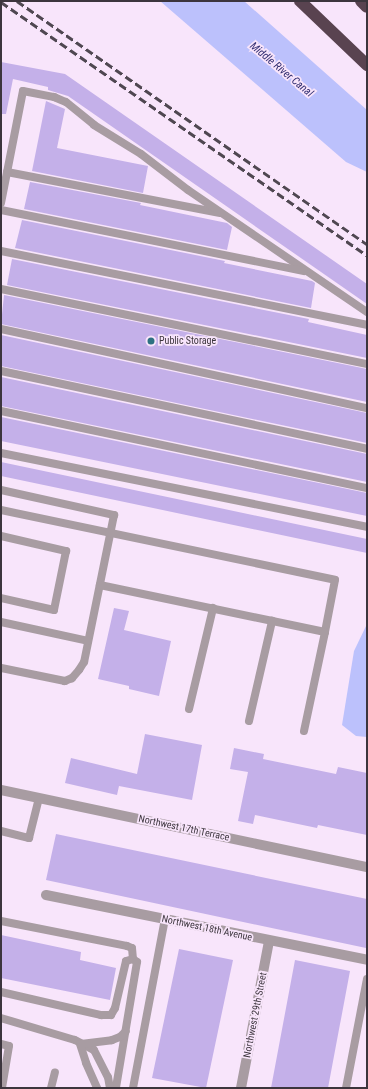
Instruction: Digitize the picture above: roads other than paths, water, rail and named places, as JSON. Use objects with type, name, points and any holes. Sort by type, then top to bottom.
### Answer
[{"type":"highway","points":[[300,1],[367,65]]},
{"type":"highway","points":[[361,1],[367,7]]},
{"type":"street","name":"Northwest 17th Terrace","points":[[1,790],[367,867]]},
{"type":"street","name":"Northwest 18th Avenue","points":[[46,895],[367,960]]},
{"type":"street","name":"Northwest 29th Street","points":[[241,1088],[269,941]]},
{"type":"lane","points":[[1,203],[23,90],[54,97],[66,102],[94,125],[141,154],[188,190],[367,312]]},
{"type":"lane","points":[[7,172],[225,214]]},
{"type":"lane","points":[[1,210],[309,272]]},
{"type":"lane","points":[[1,251],[367,325]]},
{"type":"lane","points":[[1,289],[367,364]]},
{"type":"lane","points":[[1,329],[367,408]]},
{"type":"lane","points":[[1,371],[367,449]]},
{"type":"lane","points":[[1,411],[367,488]]},
{"type":"lane","points":[[1,453],[367,527]]},
{"type":"lane","points":[[1,490],[114,515],[88,641],[81,666],[72,678],[65,680],[1,668]]},
{"type":"lane","points":[[1,510],[335,580],[304,731]]},
{"type":"lane","points":[[1,536],[66,551],[54,610],[1,598]]},
{"type":"lane","points":[[100,585],[325,632]]},
{"type":"lane","points":[[190,709],[213,608]]},
{"type":"lane","points":[[249,721],[272,621]]},
{"type":"lane","points":[[1,622],[88,641]]},
{"type":"lane","points":[[1,831],[29,838],[39,798]]},
{"type":"lane","points":[[133,1088],[165,919]]},
{"type":"lane","points":[[1,921],[126,946],[132,948],[134,951],[133,959]]},
{"type":"lane","points":[[1,992],[101,1015],[111,1015],[115,1008],[126,961],[133,959]]},
{"type":"lane","points":[[116,1088],[137,962],[133,959]]},
{"type":"lane","points":[[346,1088],[367,979]]},
{"type":"lane","points":[[1,1018],[75,1040],[80,1044],[94,1050],[108,1077],[110,1088]]},
{"type":"lane","points":[[80,1044],[112,1040],[120,1037],[126,1031]]},
{"type":"lane","points":[[1,1044],[9,1046],[2,1088]]},
{"type":"lane","points":[[80,1044],[86,1063],[97,1088]]},
{"type":"lane","points":[[51,1088],[55,1072]]},
{"type":"water","name":"Middle River Canal","points":[[160,1],[244,1],[367,110],[367,172],[346,162]]},
{"type":"water","points":[[367,624],[367,737],[356,736],[342,725],[354,651]]},
{"type":"railway","points":[[17,1],[367,244]]},
{"type":"railway","points":[[1,2],[367,255]]},
{"type":"place","name":"Public Storage","points":[[151,341]]}]
